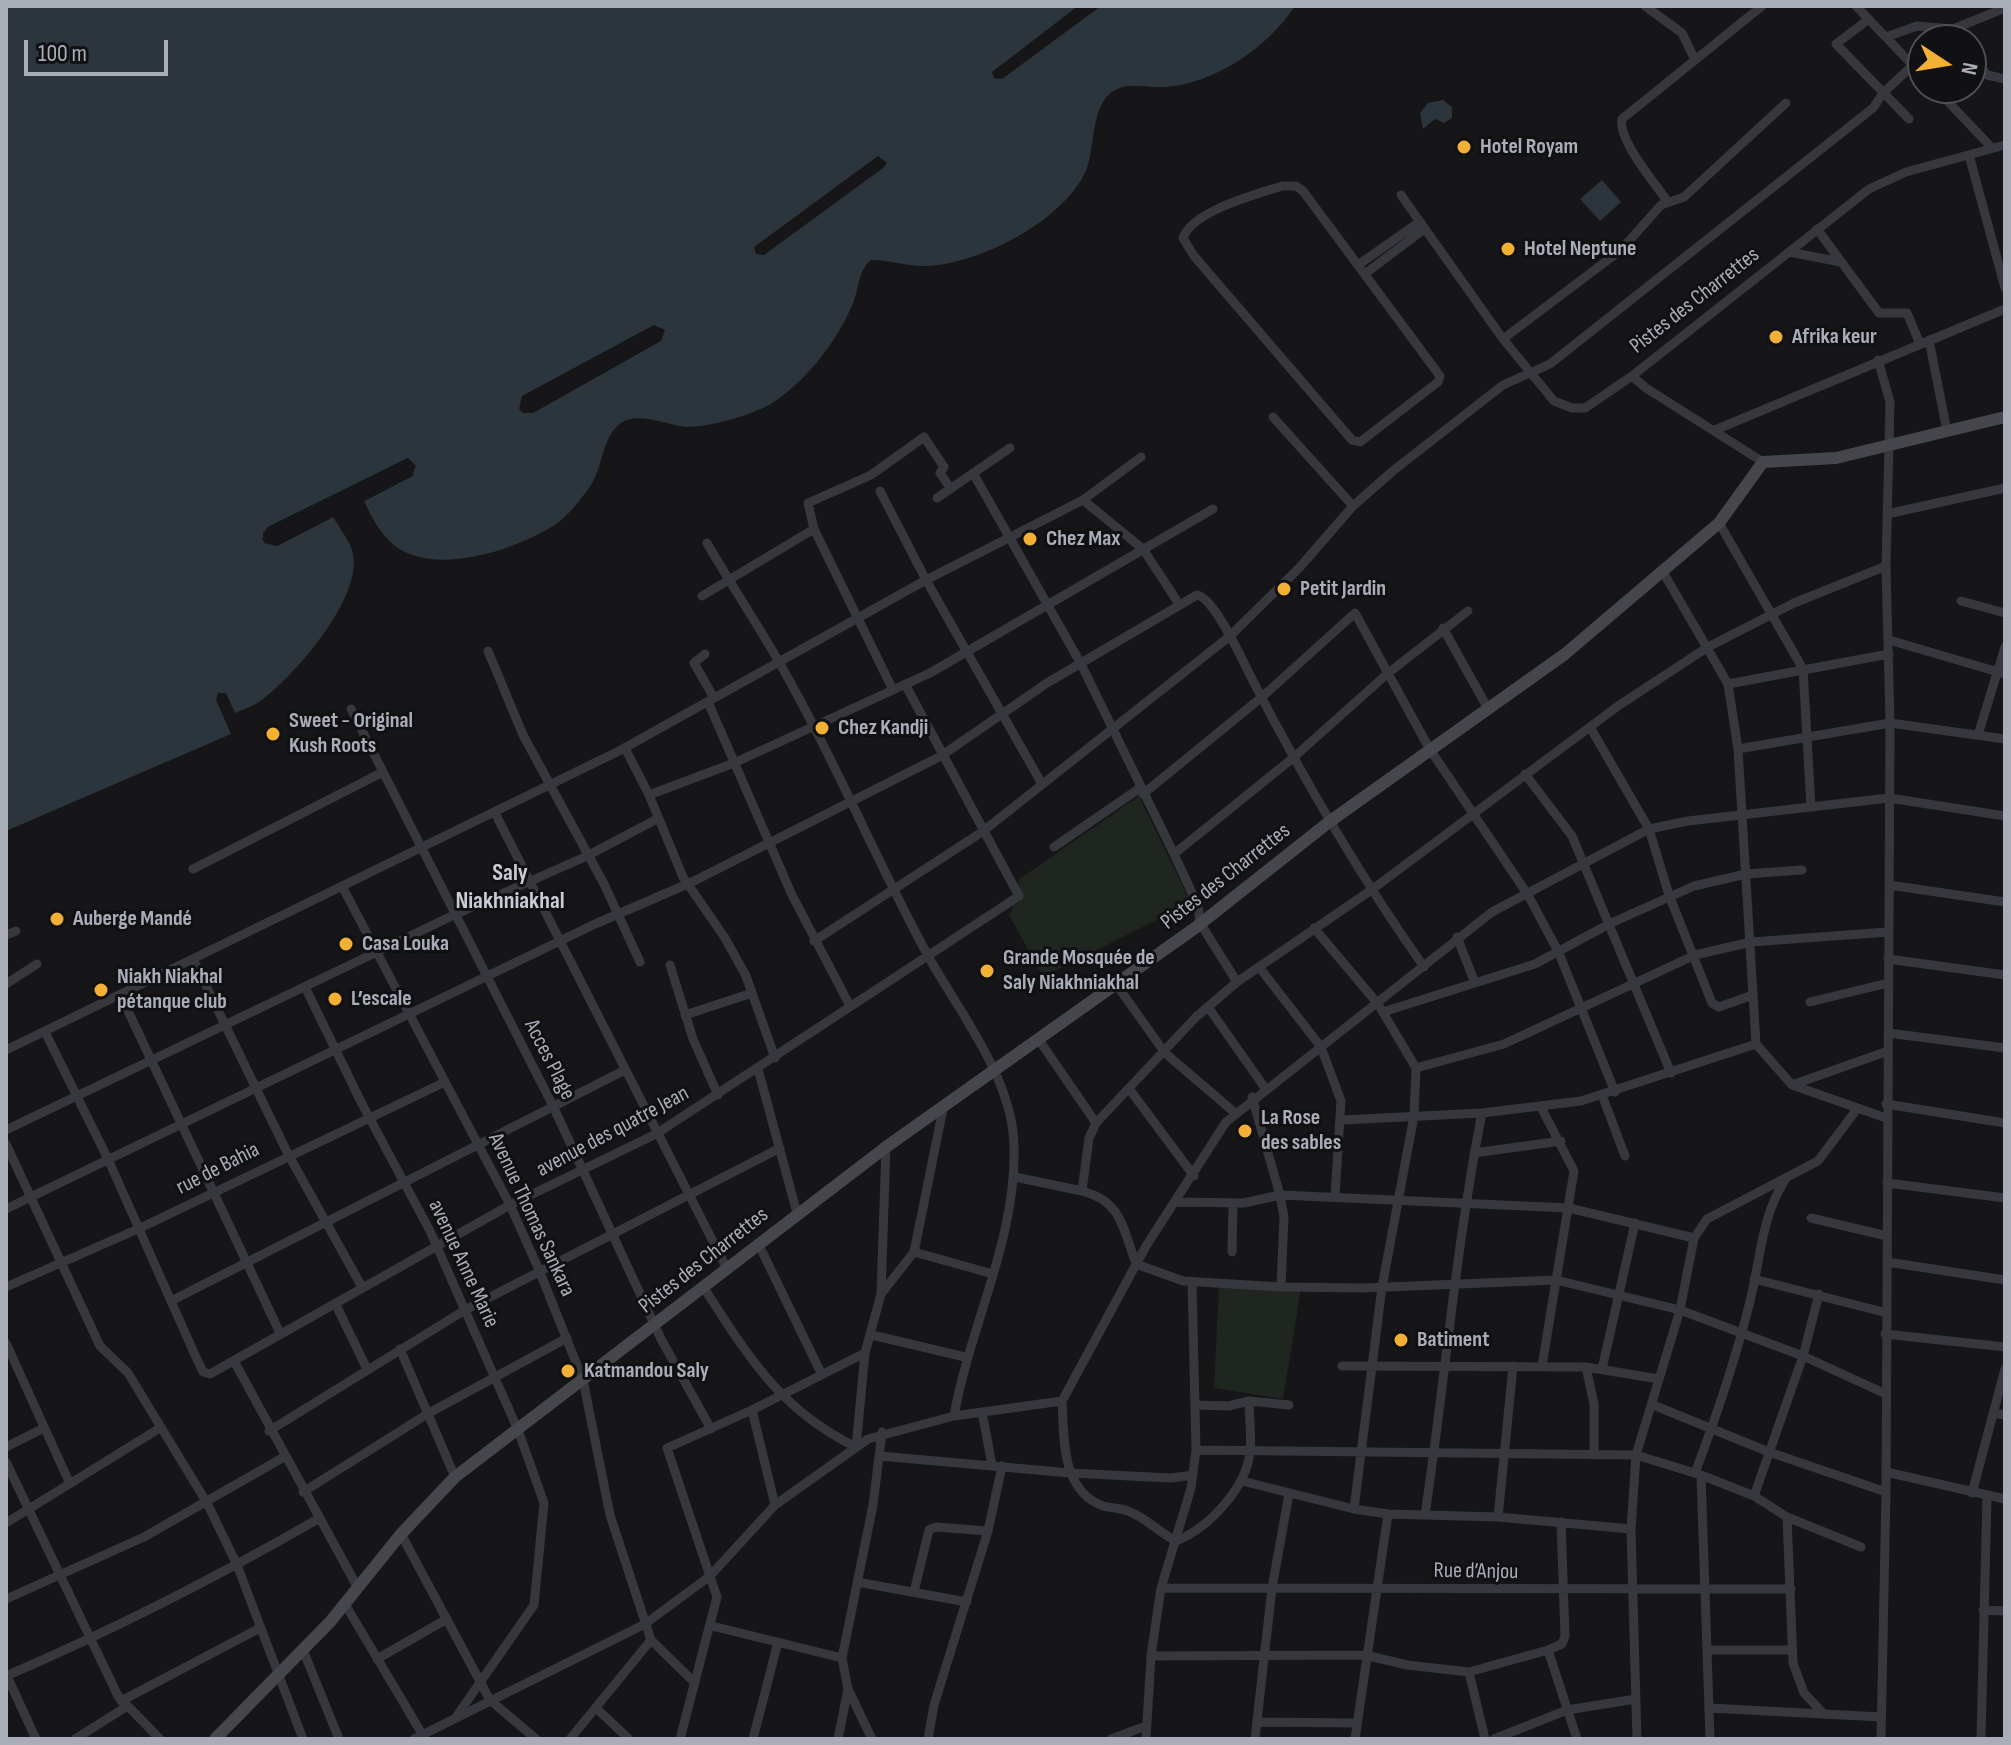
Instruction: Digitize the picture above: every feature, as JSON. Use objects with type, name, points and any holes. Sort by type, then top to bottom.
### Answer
[{"type":"main road","points":[[1763,462],[1836,458],[2005,417]]},
{"type":"main road","name":"Pistes des Charrettes","points":[[215,1739],[303,1650],[401,1534],[455,1477],[886,1147],[1200,923],[1429,748],[1565,654],[1719,523],[1763,462]]},
{"type":"street","points":[[1645,6],[1682,33],[1695,60]]},
{"type":"street","points":[[1667,201],[1634,155],[1620,124],[1629,112],[1762,6]]},
{"type":"street","points":[[1856,6],[1907,59]]},
{"type":"street","points":[[1965,24],[2005,8]]},
{"type":"street","points":[[1869,19],[1836,44],[1909,119]]},
{"type":"street","points":[[1886,37],[1907,30]]},
{"type":"street","points":[[814,941],[982,832],[1112,730],[1230,636],[1300,567],[1353,506],[1492,393],[1532,374],[1873,108],[1884,92],[1907,71]]},
{"type":"street","points":[[1503,339],[1621,250],[1667,201],[1684,197],[1786,103]]},
{"type":"street","points":[[1950,104],[1992,148]]},
{"type":"street","name":"Pistes des Charrettes","points":[[1763,462],[1632,376],[1869,189],[1889,179],[2005,145]]},
{"type":"street","points":[[1969,155],[2005,288]]},
{"type":"street","points":[[1282,186],[1296,186],[1362,269],[1440,376],[1438,382],[1355,442],[1194,256],[1183,238],[1194,222],[1219,209],[1282,186]]},
{"type":"street","points":[[1401,195],[1420,226],[1503,339],[1554,401],[1580,409],[1632,376]]},
{"type":"street","points":[[1362,269],[1420,226]]},
{"type":"street","points":[[1817,229],[1879,313],[1907,313],[1924,342],[1947,431]]},
{"type":"street","points":[[1789,252],[1841,262]]},
{"type":"street","points":[[1715,430],[2005,309]]},
{"type":"street","points":[[1878,360],[1890,402],[1886,566],[1890,723],[1886,1492],[1881,1739]]},
{"type":"street","points":[[1273,417],[1353,506]]},
{"type":"street","points":[[893,690],[814,529],[808,511],[810,499],[871,475],[922,438],[944,467],[940,473],[950,488]]},
{"type":"street","points":[[937,498],[1010,448]]},
{"type":"street","points":[[6,1050],[194,961],[625,748],[926,580],[1083,500],[1141,457]]},
{"type":"street","points":[[973,473],[1081,664],[1198,906],[1200,923],[1237,982]]},
{"type":"street","points":[[1887,514],[2005,488]]},
{"type":"street","points":[[880,491],[926,580],[1042,784]]},
{"type":"street","points":[[1083,500],[1143,549],[1179,604]]},
{"type":"street","points":[[649,795],[734,763],[905,684],[1213,509]]},
{"type":"street","points":[[1719,523],[1803,669],[1811,807]]},
{"type":"street","points":[[702,596],[814,529]]},
{"type":"street","points":[[707,543],[779,663],[892,888],[993,1071],[1012,1123],[1015,1177],[993,1274],[965,1357],[954,1416]]},
{"type":"street","points":[[1082,1191],[1089,1138],[1096,1123],[1208,1007],[1237,982],[1370,891],[1590,727],[1708,647],[1771,614],[1886,566]]},
{"type":"street","points":[[1663,572],[1728,684],[1738,749],[1751,942],[1750,996],[1756,1044],[1792,1085],[1886,1118]]},
{"type":"street","points":[[6,1209],[412,1016],[619,913],[690,883],[941,756],[1002,713],[1192,596],[1202,595],[1230,636],[1329,822],[1370,891],[1424,967]]},
{"type":"street","points":[[1961,601],[2005,613]]},
{"type":"street","points":[[1174,854],[1293,758],[1387,674],[1468,611]]},
{"type":"street","points":[[1054,847],[1141,791],[1262,697],[1355,613],[1429,748],[1528,895],[1558,951],[1615,1092]]},
{"type":"street","points":[[1443,628],[1487,707]]},
{"type":"street","points":[[1889,640],[2001,673]]},
{"type":"street","points":[[1978,735],[2001,673],[2005,647]]},
{"type":"street","points":[[488,651],[523,735],[619,913],[640,962]]},
{"type":"street","points":[[705,654],[694,663],[734,763],[814,941],[850,1006]]},
{"type":"street","points":[[1728,684],[1889,654]]},
{"type":"street","points":[[905,684],[982,832]]},
{"type":"street","name":"Acces Plage","points":[[351,709],[419,849],[553,1106],[656,1326],[711,1429]]},
{"type":"street","points":[[1738,749],[1890,723],[2005,739]]},
{"type":"street","points":[[1590,727],[1649,829],[1669,895],[1715,1007],[1750,996]]},
{"type":"street","points":[[625,748],[649,795],[683,877],[725,938],[752,993],[775,1058]]},
{"type":"street","points":[[193,869],[381,773]]},
{"type":"street","points":[[1525,774],[1572,836],[1611,923],[1671,1073]]},
{"type":"street","points":[[1176,1541],[1127,1510],[1093,1500],[1070,1473],[1062,1401],[1136,1264],[1194,1176],[1218,1131],[1234,1112],[1321,1047],[1380,1008],[1457,937],[1492,912],[1649,829],[1742,814],[1889,798],[2005,816]]},
{"type":"street","points":[[495,813],[727,1269]]},
{"type":"street","points":[[6,1130],[454,915],[587,856],[657,819]]},
{"type":"street","name":"avenue des quatre Jean","points":[[171,1301],[206,1374],[510,1205],[656,1134],[1017,896],[982,832]]},
{"type":"street","points":[[1380,1008],[1535,964],[1669,895],[1746,874],[1802,870]]},
{"type":"street","points":[[1889,885],[2005,902]]},
{"type":"street","name":"Avenue Thomas Sankara","points":[[343,888],[510,1205],[567,1338],[583,1380],[607,1503],[651,1640]]},
{"type":"street","points":[[1314,928],[1380,1008],[1416,1068],[1414,1116],[1382,1287],[1354,1509]]},
{"type":"street","points":[[1416,1068],[1484,1052],[1695,955],[1751,942],[1888,932]]},
{"type":"street","points":[[1457,937],[1475,983]]},
{"type":"street","points":[[1888,959],[2005,975]]},
{"type":"street","points":[[194,961],[288,1154],[362,1287]]},
{"type":"street","points":[[6,984],[37,964]]},
{"type":"street","points":[[670,965],[685,1015],[718,1095]]},
{"type":"street","points":[[1259,967],[1321,1047],[1341,1101],[1343,1120],[1335,1196]]},
{"type":"street","points":[[1810,1002],[1888,983]]},
{"type":"street","points":[[1116,984],[1165,1053],[1234,1112]]},
{"type":"street","points":[[305,987],[369,1116]]},
{"type":"street","points":[[685,1015],[752,993]]},
{"type":"street","points":[[120,994],[280,1333]]},
{"type":"street","points":[[1208,1007],[1265,1088]]},
{"type":"street","points":[[45,1032],[108,1159],[171,1301],[625,1070]]},
{"type":"street","points":[[1888,1033],[2005,1048]]},
{"type":"street","points":[[1039,1040],[1096,1123]]},
{"type":"street","points":[[1343,1120],[1541,1107],[1615,1092],[1756,1044]]},
{"type":"street","points":[[1792,1085],[1888,1051]]},
{"type":"street","points":[[758,1069],[797,1213]]},
{"type":"street","name":"rue de Bahia","points":[[6,1287],[138,1229],[288,1154],[445,1082]]},
{"type":"street","points":[[1130,1090],[1194,1176]]},
{"type":"street","points":[[1602,1095],[1625,1156]]},
{"type":"street","points":[[1252,1097],[1284,1217],[1281,1287]]},
{"type":"street","points":[[881,1294],[914,1252],[944,1104]]},
{"type":"street","points":[[1886,1104],[2005,1123]]},
{"type":"street","points":[[1541,1107],[1574,1167],[1542,1366]]},
{"type":"street","points":[[1637,1739],[1631,1529],[1636,1455],[1680,1310],[1694,1238],[1707,1219],[1818,1161],[1857,1109]]},
{"type":"street","points":[[1425,1515],[1447,1368],[1465,1203],[1482,1113]]},
{"type":"street","name":"avenue Anne Marie","points":[[369,1116],[404,1180],[465,1310],[518,1430],[545,1510],[536,1596],[523,1625],[479,1680],[456,1717]]},
{"type":"street","points":[[1474,1153],[1561,1141]]},
{"type":"street","points":[[6,1144],[100,1346],[128,1373],[207,1503],[237,1565],[303,1739]]},
{"type":"street","points":[[856,1447],[865,1353],[881,1294],[886,1147]]},
{"type":"street","points":[[269,1431],[465,1310],[780,1148]]},
{"type":"street","points":[[1015,1177],[1103,1196],[1112,1204],[1136,1264],[1165,1278],[1281,1287],[1382,1287],[1556,1280],[1619,1292],[1680,1310],[1803,1356],[1886,1394]]},
{"type":"street","points":[[1710,1739],[1698,1474],[1740,1332],[1763,1238],[1778,1191],[1785,1180]]},
{"type":"street","points":[[1887,1183],[2005,1198]]},
{"type":"street","points":[[1176,1202],[1233,1203],[1280,1195],[1569,1208],[1694,1238]]},
{"type":"street","points":[[1232,1252],[1233,1203]]},
{"type":"street","points":[[1811,1218],[1887,1236]]},
{"type":"street","points":[[1602,1369],[1635,1223]]},
{"type":"street","points":[[758,1243],[821,1373]]},
{"type":"street","points":[[914,1252],[993,1274]]},
{"type":"street","points":[[1887,1262],[2005,1280]]},
{"type":"street","points":[[1754,1279],[1887,1313]]},
{"type":"street","points":[[1146,1739],[1151,1656],[1161,1588],[1193,1475],[1196,1450],[1192,1282]]},
{"type":"street","points":[[704,1288],[740,1344],[780,1396],[856,1447]]},
{"type":"street","points":[[1754,1496],[1803,1356],[1819,1294]]},
{"type":"street","points":[[335,1303],[367,1369]]},
{"type":"street","points":[[1885,1334],[2005,1347]]},
{"type":"street","points":[[872,1335],[965,1357]]},
{"type":"street","points":[[303,1492],[429,1413],[567,1338]]},
{"type":"street","points":[[6,1343],[8,1355],[70,1484]]},
{"type":"street","points":[[400,1349],[455,1477]]},
{"type":"street","points":[[680,1739],[712,1626],[717,1597],[666,1449],[865,1353]]},
{"type":"street","points":[[234,1361],[269,1431],[358,1588]]},
{"type":"street","points":[[1342,1366],[1586,1367],[1659,1379]]},
{"type":"street","points":[[1498,1517],[1513,1366]]},
{"type":"street","points":[[1586,1367],[1594,1404],[1594,1455]]},
{"type":"street","points":[[1972,1493],[2005,1369]]},
{"type":"street","points":[[345,1604],[420,1738],[456,1717],[645,1624],[710,1576],[775,1505],[882,1432],[954,1416],[1062,1401]]},
{"type":"street","points":[[1197,1405],[1228,1406],[1249,1401],[1289,1405]]},
{"type":"street","points":[[1176,1541],[1212,1516],[1242,1481],[1250,1452],[1249,1401]]},
{"type":"street","points":[[1653,1405],[1769,1452],[1886,1492]]},
{"type":"street","points":[[752,1410],[775,1505]]},
{"type":"street","points":[[928,1739],[934,1705],[988,1531],[997,1466],[982,1412]]},
{"type":"street","points":[[1993,1413],[2005,1415]]},
{"type":"street","points":[[6,1523],[160,1428]]},
{"type":"street","points":[[6,1447],[42,1429]]},
{"type":"street","points":[[872,1739],[848,1689],[842,1658],[882,1432]]},
{"type":"street","points":[[1196,1450],[1636,1455],[1698,1474],[1770,1502],[1787,1517],[1861,1547]]},
{"type":"street","points":[[880,1456],[1070,1473],[1171,1478],[1193,1475]]},
{"type":"street","points":[[6,1599],[62,1577],[207,1503],[284,1457]]},
{"type":"street","points":[[6,1462],[123,1704],[160,1739]]},
{"type":"street","points":[[1886,1472],[2005,1499]]},
{"type":"street","points":[[1242,1481],[1354,1509],[1388,1514],[1498,1517],[1631,1529]]},
{"type":"street","points":[[1255,1739],[1272,1588],[1289,1494]]},
{"type":"street","points":[[1981,1739],[1987,1497]]},
{"type":"street","points":[[1355,1739],[1388,1514]]},
{"type":"street","points":[[1787,1517],[1791,1650],[1804,1693],[1824,1714]]},
{"type":"street","points":[[36,1739],[6,1675],[90,1640],[237,1565],[318,1519]]},
{"type":"street","points":[[1151,1656],[1365,1655],[1407,1665],[1469,1672],[1548,1650],[1565,1641],[1561,1522]]},
{"type":"street","points":[[914,1592],[929,1530],[936,1527],[988,1531]]},
{"type":"street","points":[[401,1534],[490,1700],[536,1739]]},
{"type":"street","points":[[857,1582],[967,1602]]},
{"type":"street","name":"Rue d’Anjou","points":[[1161,1588],[1791,1589]]},
{"type":"street","points":[[1983,1610],[2005,1611]]},
{"type":"street","points":[[377,1659],[447,1619]]},
{"type":"street","points":[[712,1626],[842,1658]]},
{"type":"street","points":[[75,1739],[123,1704],[260,1628]]},
{"type":"street","points":[[570,1739],[651,1640],[695,1683]]},
{"type":"street","points":[[753,1739],[778,1642]]},
{"type":"street","points":[[303,1650],[339,1739]]},
{"type":"street","points":[[1548,1650],[1577,1739]]},
{"type":"street","points":[[1707,1650],[1791,1650]]},
{"type":"street","points":[[1469,1672],[1485,1739]]},
{"type":"street","points":[[838,1739],[848,1689]]},
{"type":"street","points":[[1494,1739],[1567,1710],[1636,1699]]},
{"type":"street","points":[[596,1708],[629,1739]]},
{"type":"street","points":[[1709,1708],[1881,1717]]},
{"type":"street","points":[[1257,1722],[1357,1723]]},
{"type":"street","points":[[1111,1739],[1146,1726]]},
{"type":"shaded area","points":[[6,6],[1295,6],[1255,49],[1220,71],[1182,85],[1127,86],[1107,96],[1098,114],[1087,168],[1076,187],[1060,206],[1016,237],[991,250],[942,264],[920,266],[871,260],[861,274],[846,318],[829,347],[795,385],[769,405],[740,417],[696,427],[637,418],[621,423],[614,429],[606,445],[589,488],[565,517],[540,533],[499,550],[454,559],[412,555],[395,546],[373,520],[364,501],[414,475],[408,458],[268,527],[262,540],[277,546],[333,517],[352,550],[354,568],[339,610],[293,671],[260,701],[235,713],[226,693],[218,693],[216,700],[231,734],[6,831]]},
{"type":"shaded area","points":[[1443,100],[1452,107],[1452,118],[1444,123],[1435,119],[1423,129],[1420,113],[1428,103]]},
{"type":"shaded area","points":[[1602,180],[1621,202],[1600,221],[1580,199]]},
{"type":"shaded area","points":[[1139,796],[1191,903],[1043,977],[1009,915],[1019,894],[1018,880]]},
{"type":"shaded area","points":[[1219,1284],[1301,1289],[1283,1399],[1214,1388]]},
{"type":"pier","points":[[1078,6],[1101,6],[1002,79],[994,78],[992,72]]},
{"type":"pier","points":[[878,156],[887,163],[883,168],[764,255],[756,254],[754,247]]},
{"type":"pier","points":[[654,325],[665,330],[661,341],[533,413],[523,413],[519,409],[522,396]]},
{"type":"pier","points":[[408,458],[416,466],[411,477],[360,503],[362,498],[411,472],[411,465],[404,463],[270,531],[266,539],[276,543],[331,513],[337,515],[277,546],[264,543],[263,533],[268,527]]},
{"type":"place","name":"Hotel Royam","points":[[1464,147]]},
{"type":"place","name":"Hotel Neptune","points":[[1508,249]]},
{"type":"place","name":"Afrika keur","points":[[1776,337]]},
{"type":"place","name":"Chez Max","points":[[1030,539]]},
{"type":"place","name":"Petit Jardin","points":[[1284,589]]},
{"type":"place","name":"Chez Kandji","points":[[822,728]]},
{"type":"place","name":"Sweet - Original Kush Roots","points":[[273,734]]},
{"type":"place","name":"Auberge Mandé","points":[[57,919]]},
{"type":"place","name":"Casa Louka","points":[[346,944]]},
{"type":"place","name":"Grande Mosquée de Saly Niakhniakhal","points":[[987,971]]},
{"type":"place","name":"Niakh Niakhal pétanque club","points":[[101,990]]},
{"type":"place","name":"L’escale","points":[[335,999]]},
{"type":"place","name":"La Rose des sables","points":[[1245,1131]]},
{"type":"place","name":"Batiment","points":[[1401,1340]]},
{"type":"place","name":"Katmandou Saly","points":[[568,1371]]},
{"type":"district","name":"Saly Niakhniakhal","points":[[510,888]]}]
